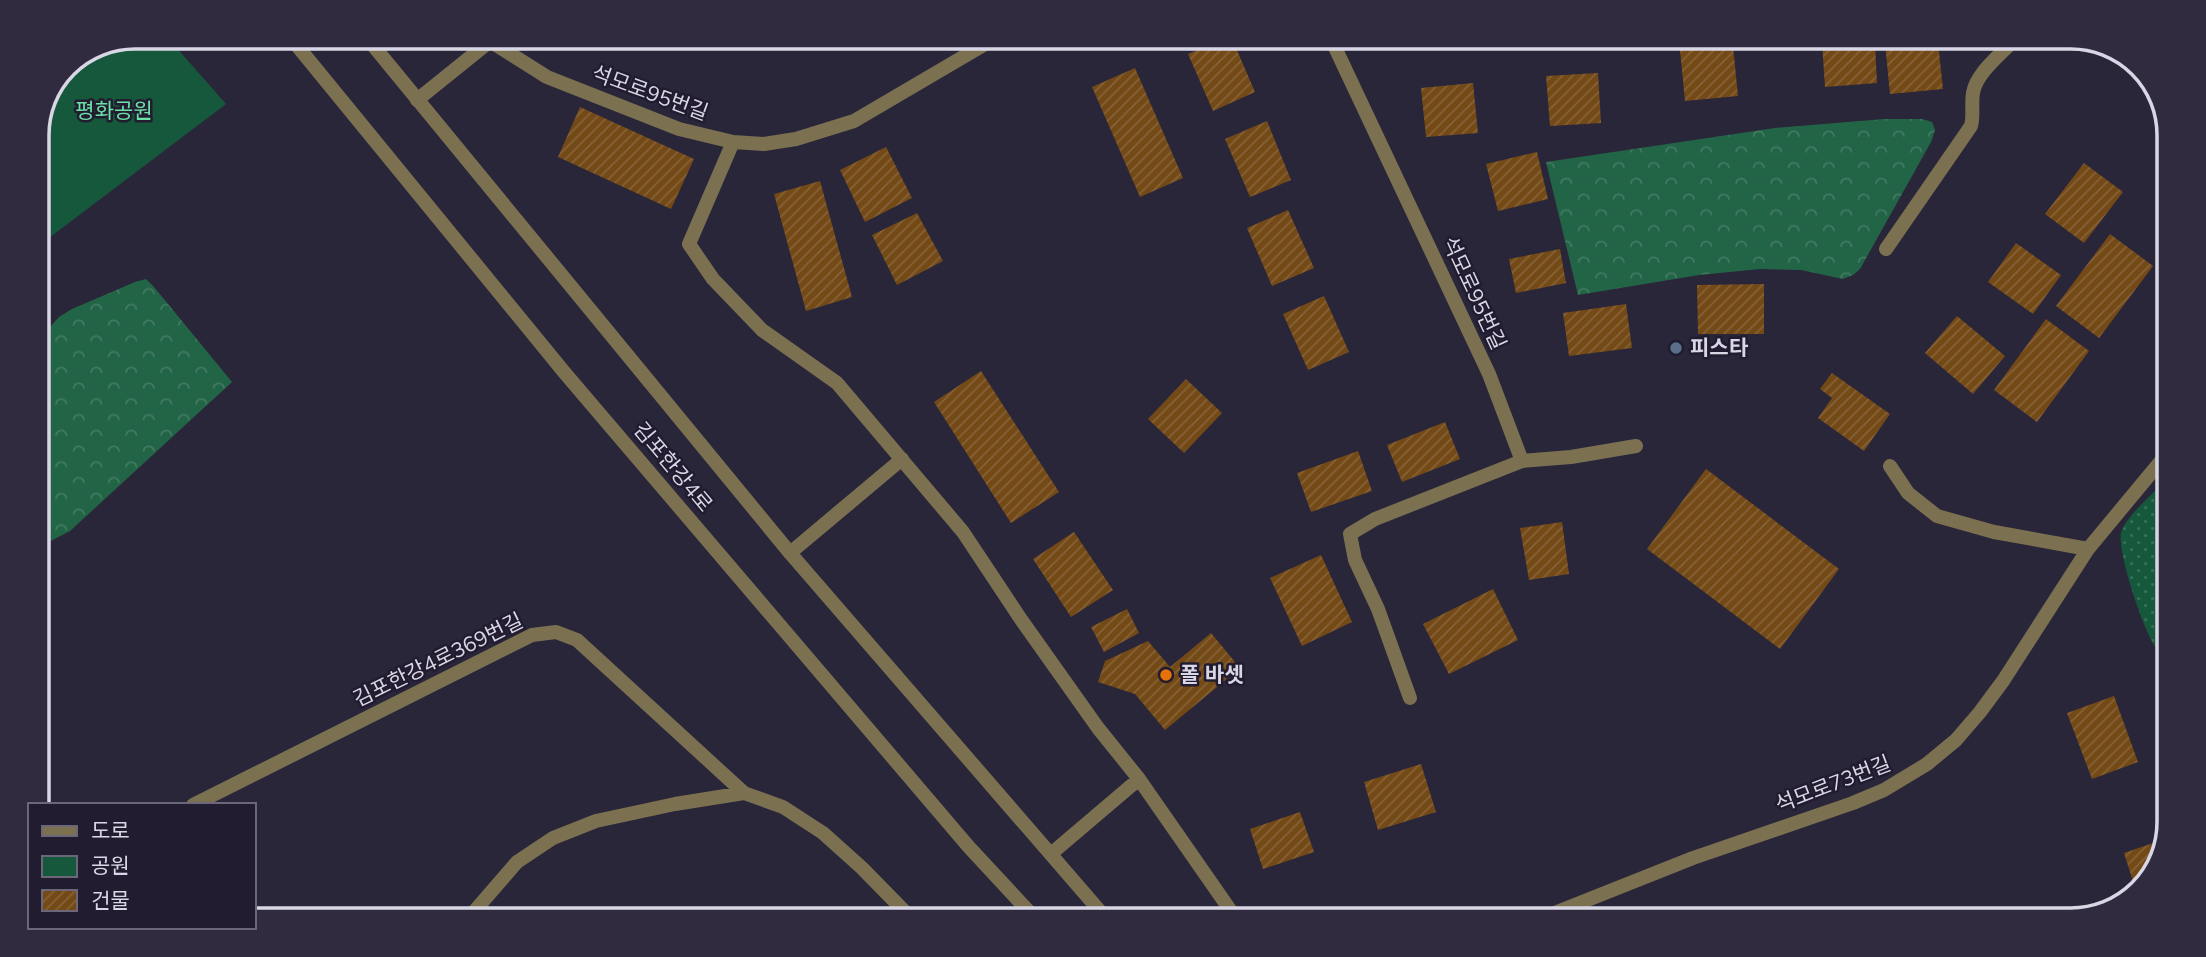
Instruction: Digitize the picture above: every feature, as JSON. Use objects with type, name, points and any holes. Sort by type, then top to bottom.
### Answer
[{"type":"street","name":"김포한강4로","points":[[300,49],[564,372],[968,846],[1026,908]]},
{"type":"street","name":"김포한강4로","points":[[376,49],[790,553],[1098,908]]},
{"type":"street","points":[[417,100],[481,49]]},
{"type":"street","name":"석모로95번길","points":[[506,49],[547,76],[679,130],[733,142],[764,144],[796,139],[854,121],[977,49]]},
{"type":"street","name":"석모로95번길","points":[[1336,49],[1489,374],[1522,461]]},
{"type":"street","points":[[1886,249],[1971,126],[1974,115],[1973,93],[1978,79],[2005,49]]},
{"type":"street","points":[[733,142],[689,244],[713,279],[762,330],[837,383],[964,532],[1020,618],[1139,779],[1229,908]]},
{"type":"street","points":[[1410,698],[1378,609],[1355,560],[1350,534],[1375,519],[1522,461],[1571,457],[1636,446]]},
{"type":"street","points":[[790,553],[902,459]]},
{"type":"street","points":[[1890,466],[1908,494],[1937,516],[1994,532],[2088,549]]},
{"type":"street","name":"석모로73번길","points":[[1567,908],[1693,858],[1853,803],[1907,778],[1956,740],[1980,712],[2088,549],[2157,466]]},
{"type":"street","name":"김포한강4로369번길","points":[[197,803],[532,635],[556,632],[577,640],[744,793],[783,807],[823,833],[901,908]]},
{"type":"street","points":[[1052,853],[1139,779]]},
{"type":"street","name":"김포한강4로369번길","points":[[477,908],[517,862],[553,838],[596,821],[744,793]]},
{"type":"green space","name":"평화공원","points":[[178,49],[226,104],[49,238],[49,129],[52,113],[63,87],[87,63],[118,51]]},
{"type":"green space","points":[[1884,119],[1922,119],[1932,122],[1935,130],[1931,142],[1860,269],[1853,275],[1843,279],[1801,270],[1760,269],[1699,275],[1578,295],[1546,162],[1775,128]]},
{"type":"green space","points":[[146,279],[154,287],[232,382],[70,531],[49,542],[49,328],[59,317],[72,309]]},
{"type":"green space","points":[[2157,489],[2157,651],[2135,599],[2121,544],[2121,533],[2134,513]]},
{"type":"building","points":[[1200,49],[1236,49],[1255,92],[1213,111],[1188,54]]},
{"type":"building","points":[[1733,49],[1738,96],[1685,101],[1680,50]]},
{"type":"building","points":[[1822,49],[1875,49],[1877,83],[1825,87]]},
{"type":"building","points":[[1886,49],[1939,49],[1943,89],[1890,94]]},
{"type":"building","points":[[1135,68],[1183,178],[1140,197],[1092,87]]},
{"type":"building","points":[[1598,73],[1601,123],[1550,126],[1546,76]]},
{"type":"building","points":[[1473,83],[1478,133],[1426,137],[1421,88]]},
{"type":"building","points":[[580,107],[694,159],[671,209],[558,157]]},
{"type":"building","points":[[1267,121],[1291,180],[1250,197],[1225,139]]},
{"type":"building","points":[[886,147],[912,198],[865,222],[840,170]]},
{"type":"building","points":[[1537,152],[1548,199],[1498,211],[1486,164]]},
{"type":"building","points":[[2084,163],[2123,192],[2084,243],[2045,214]]},
{"type":"building","points":[[820,181],[852,297],[806,311],[774,194]]},
{"type":"building","points":[[1288,210],[1314,268],[1272,286],[1247,228]]},
{"type":"building","points":[[917,213],[943,261],[897,285],[872,235]]},
{"type":"building","points":[[2110,234],[2153,266],[2099,338],[2056,306]]},
{"type":"building","points":[[2016,243],[2061,275],[2033,314],[1988,282]]},
{"type":"building","points":[[1560,249],[1566,283],[1516,293],[1509,259]]},
{"type":"building","points":[[1764,284],[1764,334],[1698,334],[1697,285]]},
{"type":"building","points":[[1324,296],[1349,352],[1308,370],[1283,314]]},
{"type":"building","points":[[1626,304],[1632,348],[1569,356],[1563,313]]},
{"type":"building","points":[[1957,316],[2005,356],[1973,394],[1925,353]]},
{"type":"building","points":[[2046,319],[2089,351],[2037,422],[1994,390]]},
{"type":"building","points":[[981,371],[1059,492],[1011,523],[934,402]]},
{"type":"building","points":[[1832,373],[1890,414],[1864,451],[1818,418],[1832,398],[1820,389]]},
{"type":"building","points":[[1186,379],[1222,413],[1184,453],[1148,419]]},
{"type":"building","points":[[1445,422],[1460,459],[1402,482],[1387,445]]},
{"type":"building","points":[[1358,451],[1372,491],[1311,512],[1297,473]]},
{"type":"building","points":[[1706,469],[1839,569],[1780,649],[1647,549]]},
{"type":"building","points":[[1562,522],[1569,574],[1529,580],[1520,528]]},
{"type":"building","points":[[1074,532],[1113,590],[1071,617],[1033,559]]},
{"type":"building","points":[[1321,555],[1352,622],[1302,646],[1270,578]]},
{"type":"building","points":[[1493,589],[1518,640],[1449,674],[1423,624]]},
{"type":"building","points":[[1127,609],[1139,633],[1104,652],[1091,627]]},
{"type":"building","name":"폴 바셋","points":[[1211,633],[1240,668],[1165,730],[1135,694],[1098,682],[1105,661],[1148,641],[1170,667]]},
{"type":"building","points":[[2114,696],[2138,762],[2092,779],[2067,713]]},
{"type":"building","points":[[1421,764],[1436,812],[1378,830],[1364,782]]},
{"type":"building","points":[[1300,812],[1314,852],[1263,869],[1250,829]]},
{"type":"building","points":[[2154,843],[2143,870],[2133,882],[2124,853]]},
{"type":"place","name":"피스타","points":[[1676,348]]},
{"type":"place","name":"폴 바셋","points":[[1166,675]]}]
